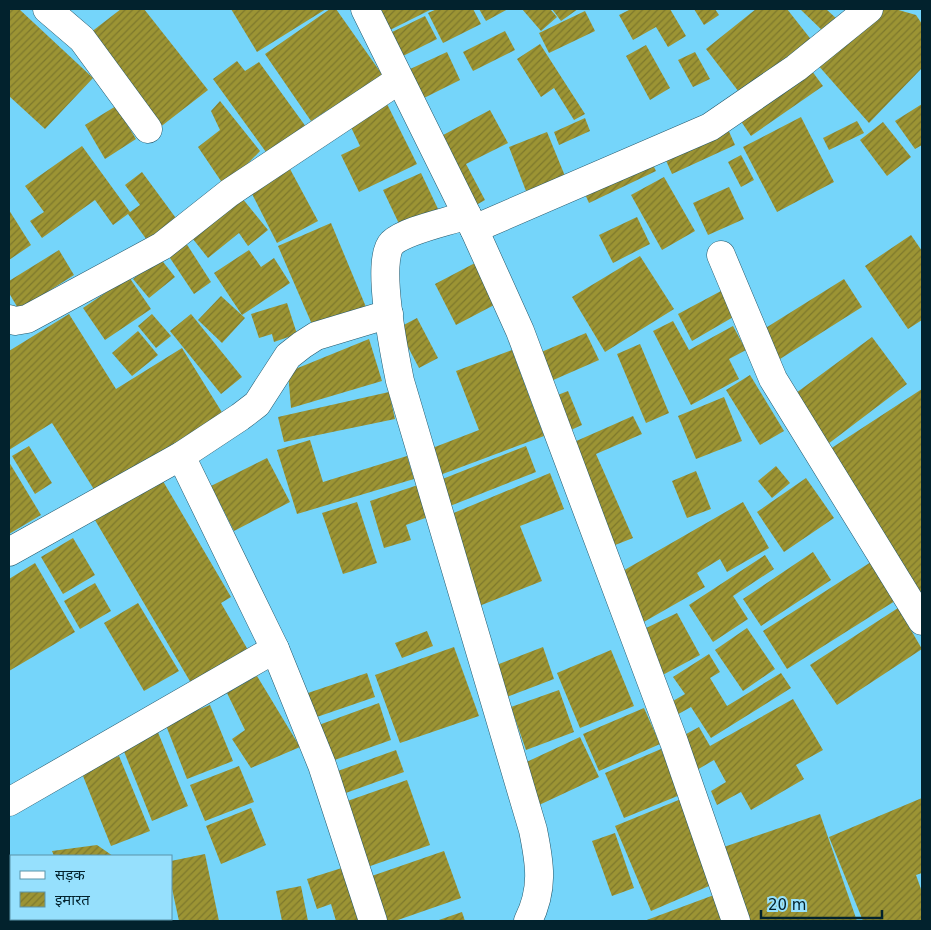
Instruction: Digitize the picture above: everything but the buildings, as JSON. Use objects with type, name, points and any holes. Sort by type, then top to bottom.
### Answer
[{"type":"street","points":[[365,9],[471,222],[520,331],[674,742],[736,921]]},
{"type":"street","points":[[528,921],[535,908],[541,867],[535,840],[400,381],[389,314],[385,254],[392,243],[407,235],[471,222],[710,127],[796,68],[869,9]]},
{"type":"street","points":[[65,14],[148,129]]},
{"type":"street","points":[[9,319],[15,321],[27,319],[162,246],[229,193],[399,80]]},
{"type":"street","points":[[721,255],[773,379],[922,621]]},
{"type":"street","points":[[9,552],[181,456],[240,418],[257,404],[288,356],[316,336],[389,314]]},
{"type":"street","points":[[181,456],[275,649],[322,765],[373,921]]},
{"type":"street","points":[[9,802],[275,649]]}]
